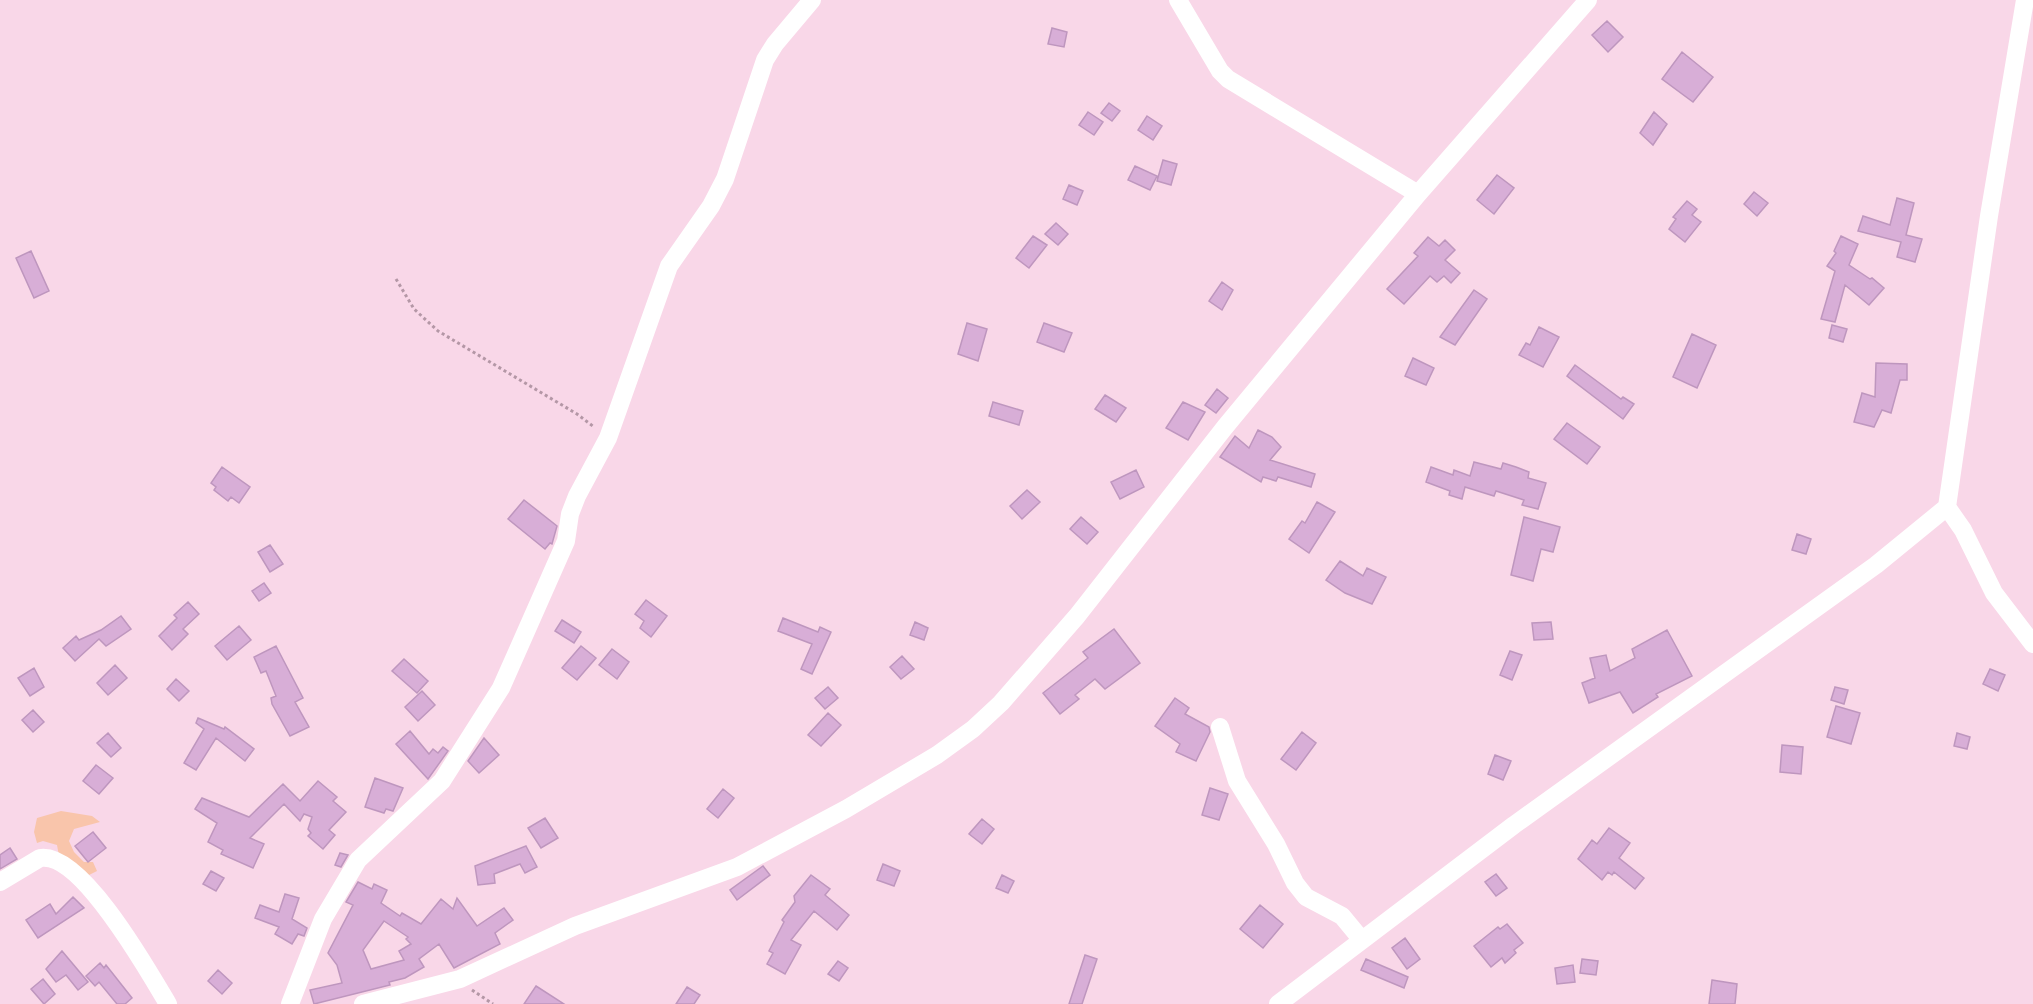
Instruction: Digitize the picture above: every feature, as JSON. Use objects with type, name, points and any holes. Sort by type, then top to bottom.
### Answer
[{"type":"street","points":[[290,1004],[323,920],[358,860],[442,781],[501,688],[566,541],[572,507],[608,438],[669,266],[711,206],[725,179],[765,60],[812,0]]},
{"type":"street","points":[[1178,0],[1220,71],[1228,79],[1418,194]]},
{"type":"street","points":[[1278,1004],[1514,825],[1876,565],[1947,507],[1987,227],[2025,0]]},
{"type":"street","points":[[363,1004],[460,979],[575,926],[737,867],[846,809],[937,755],[973,729],[1000,703],[1077,616],[1225,427],[1580,3]]},
{"type":"street","points":[[1947,507],[1964,531],[1994,593],[2033,644]]},
{"type":"street","points":[[1220,727],[1237,781],[1276,844],[1295,883],[1306,897],[1342,916],[1361,939]]},
{"type":"street","points":[[0,882],[40,858],[46,856],[58,861],[106,907],[168,1004]]},
{"type":"path","points":[[396,279],[414,309],[438,330],[577,414],[608,438]]},
{"type":"shaded area","points":[[61,811],[92,816],[100,822],[74,829],[69,841],[74,852],[84,862],[93,862],[97,871],[89,875],[59,856],[57,845],[43,841],[37,843],[34,832],[37,818]]},
{"type":"building","points":[[1607,21],[1623,37],[1608,52],[1592,35]]},
{"type":"building","points":[[1052,28],[1067,32],[1064,47],[1048,44]]},
{"type":"building","points":[[1682,52],[1713,77],[1693,102],[1662,79]]},
{"type":"building","points":[[1109,103],[1120,111],[1112,121],[1101,113]]},
{"type":"building","points":[[1088,112],[1103,122],[1094,135],[1079,125]]},
{"type":"building","points":[[1654,112],[1667,124],[1653,145],[1640,133]]},
{"type":"building","points":[[1147,116],[1162,126],[1153,140],[1138,130]]},
{"type":"building","points":[[1163,160],[1177,164],[1171,185],[1157,181]]},
{"type":"building","points":[[1135,166],[1157,176],[1150,190],[1128,180]]},
{"type":"building","points":[[1497,175],[1514,188],[1494,214],[1477,200]]},
{"type":"building","points":[[1069,185],[1083,191],[1077,205],[1063,199]]},
{"type":"building","points":[[1754,192],[1768,203],[1757,216],[1744,204]]},
{"type":"building","points":[[1897,198],[1914,203],[1906,235],[1922,239],[1915,262],[1897,257],[1901,242],[1858,231],[1863,216],[1890,225]]},
{"type":"building","points":[[1687,201],[1697,209],[1692,215],[1701,222],[1685,242],[1669,229],[1676,219],[1673,217]]},
{"type":"building","points":[[1056,223],[1068,234],[1058,245],[1045,234]]},
{"type":"building","points":[[1033,236],[1047,245],[1029,268],[1016,258]]},
{"type":"building","points":[[1841,236],[1858,244],[1849,265],[1884,288],[1869,305],[1845,285],[1835,322],[1821,319],[1835,271],[1827,266],[1836,253],[1834,251]]},
{"type":"building","points":[[1428,237],[1439,246],[1445,240],[1455,250],[1445,260],[1460,273],[1451,283],[1444,276],[1437,282],[1430,276],[1404,304],[1387,289],[1418,256],[1414,253]]},
{"type":"building","points":[[31,251],[49,291],[34,298],[16,258]]},
{"type":"building","points":[[1222,282],[1233,290],[1222,310],[1209,301]]},
{"type":"building","points":[[1474,290],[1487,299],[1455,345],[1440,337]]},
{"type":"building","points":[[967,323],[987,329],[978,361],[958,354]]},
{"type":"building","points":[[1044,323],[1072,333],[1064,352],[1037,342]]},
{"type":"building","points":[[1832,325],[1847,329],[1843,342],[1829,338]]},
{"type":"building","points":[[1539,327],[1559,337],[1543,367],[1519,355],[1526,343],[1530,345]]},
{"type":"building","points":[[1692,334],[1716,345],[1697,388],[1673,377]]},
{"type":"building","points":[[1413,358],[1434,368],[1426,385],[1405,376]]},
{"type":"building","points":[[1876,363],[1907,364],[1907,380],[1900,380],[1891,413],[1882,410],[1874,427],[1854,422],[1862,393],[1875,397]]},
{"type":"building","points":[[1575,365],[1621,399],[1623,397],[1634,404],[1623,419],[1567,376]]},
{"type":"building","points":[[1217,389],[1228,398],[1216,413],[1205,405]]},
{"type":"building","points":[[1105,395],[1126,408],[1116,422],[1095,409]]},
{"type":"building","points":[[993,402],[1023,411],[1019,425],[989,416]]},
{"type":"building","points":[[1183,402],[1205,412],[1188,440],[1166,428]]},
{"type":"building","points":[[1567,423],[1600,447],[1587,464],[1554,439]]},
{"type":"building","points":[[1258,430],[1272,437],[1281,447],[1270,460],[1315,474],[1311,487],[1278,477],[1276,481],[1263,477],[1261,482],[1220,457],[1235,436],[1249,448]]},
{"type":"building","points":[[1474,462],[1501,469],[1503,463],[1529,472],[1528,478],[1546,483],[1538,509],[1522,505],[1524,500],[1496,491],[1494,496],[1465,487],[1462,499],[1449,495],[1450,491],[1426,482],[1431,467],[1453,475],[1454,470],[1470,476]]},
{"type":"building","points":[[222,467],[250,487],[239,503],[231,497],[228,501],[214,490],[216,487],[211,483]]},
{"type":"building","points":[[1136,470],[1144,487],[1120,499],[1111,482]]},
{"type":"building","points":[[1027,490],[1040,502],[1022,519],[1010,506]]},
{"type":"building","points":[[524,500],[557,526],[552,544],[550,543],[545,549],[508,519]]},
{"type":"building","points":[[1317,502],[1335,512],[1309,553],[1289,539],[1302,521],[1305,523]]},
{"type":"building","points":[[1081,517],[1098,532],[1087,544],[1070,529]]},
{"type":"building","points":[[1524,517],[1560,527],[1553,552],[1541,549],[1533,581],[1511,575]]},
{"type":"building","points":[[1797,534],[1811,539],[1806,554],[1792,550]]},
{"type":"building","points":[[270,545],[283,564],[270,572],[258,552]]},
{"type":"building","points":[[1340,561],[1363,576],[1367,568],[1386,577],[1372,604],[1345,593],[1326,580]]},
{"type":"building","points":[[264,583],[271,593],[259,601],[252,591]]},
{"type":"building","points":[[646,600],[667,616],[651,637],[640,628],[644,621],[635,614]]},
{"type":"building","points":[[188,602],[199,614],[183,629],[188,634],[172,650],[159,636],[177,618],[174,615]]},
{"type":"building","points":[[121,616],[131,629],[106,646],[99,639],[75,661],[63,648],[76,636],[79,640],[101,630]]},
{"type":"building","points":[[783,618],[818,632],[820,627],[831,632],[812,674],[801,669],[812,644],[778,631]]},
{"type":"building","points":[[562,620],[581,632],[574,643],[555,631]]},
{"type":"building","points":[[915,622],[928,628],[924,640],[910,635]]},
{"type":"building","points":[[1551,622],[1553,639],[1534,640],[1532,623]]},
{"type":"building","points":[[239,626],[251,640],[227,660],[215,646]]},
{"type":"building","points":[[1114,629],[1140,663],[1105,689],[1095,679],[1075,695],[1079,699],[1060,714],[1043,693],[1088,658],[1083,652]]},
{"type":"building","points":[[1667,630],[1692,676],[1656,694],[1658,697],[1633,713],[1620,692],[1589,703],[1582,683],[1595,678],[1590,658],[1606,655],[1610,671],[1635,658],[1632,649]]},
{"type":"building","points":[[276,646],[303,698],[295,702],[309,727],[290,736],[272,704],[271,698],[276,696],[266,671],[261,673],[254,657]]},
{"type":"building","points":[[581,646],[596,658],[577,680],[562,668]]},
{"type":"building","points":[[612,649],[629,662],[617,679],[599,665]]},
{"type":"building","points":[[1510,651],[1522,655],[1512,680],[1500,675]]},
{"type":"building","points":[[902,656],[914,669],[901,679],[890,667]]},
{"type":"building","points":[[404,659],[428,681],[417,693],[392,671]]},
{"type":"building","points":[[115,665],[127,678],[108,695],[97,683]]},
{"type":"building","points":[[34,668],[44,687],[30,696],[18,678]]},
{"type":"building","points":[[1990,669],[2005,675],[1998,691],[1983,684]]},
{"type":"building","points":[[176,679],[189,691],[179,701],[167,689]]},
{"type":"building","points":[[828,687],[838,698],[825,709],[815,698]]},
{"type":"building","points":[[1835,687],[1848,690],[1844,704],[1831,700]]},
{"type":"building","points":[[422,691],[435,705],[418,721],[405,707]]},
{"type":"building","points":[[1175,698],[1189,708],[1185,714],[1209,727],[1210,732],[1196,761],[1176,752],[1180,744],[1155,726]]},
{"type":"building","points":[[1836,706],[1860,713],[1851,744],[1827,737]]},
{"type":"building","points":[[33,710],[44,722],[33,732],[22,720]]},
{"type":"building","points":[[828,713],[841,725],[821,746],[808,735]]},
{"type":"building","points":[[198,718],[224,729],[225,727],[254,749],[245,761],[216,738],[196,770],[184,763],[204,729],[196,723]]},
{"type":"building","points":[[410,731],[429,754],[433,749],[438,753],[443,747],[448,751],[428,779],[396,744]]},
{"type":"building","points":[[1302,732],[1316,743],[1296,770],[1281,759]]},
{"type":"building","points":[[108,733],[121,748],[111,757],[97,743]]},
{"type":"building","points":[[1957,733],[1970,737],[1967,749],[1954,746]]},
{"type":"building","points":[[484,738],[499,755],[479,773],[468,761]]},
{"type":"building","points":[[1782,745],[1803,747],[1801,774],[1780,772]]},
{"type":"building","points":[[1495,755],[1511,761],[1503,780],[1488,774]]},
{"type":"building","points":[[96,765],[113,778],[99,794],[83,781]]},
{"type":"building","points":[[375,778],[403,788],[393,811],[386,809],[384,813],[365,807]]},
{"type":"building","points":[[318,781],[337,797],[333,801],[346,812],[329,830],[335,835],[323,849],[308,836],[311,833],[308,829],[312,817],[304,814],[300,821],[284,804],[250,838],[264,844],[253,868],[221,854],[223,850],[208,842],[217,823],[195,809],[202,798],[249,817],[283,784],[300,801]]},
{"type":"building","points":[[1210,788],[1228,794],[1219,820],[1202,815]]},
{"type":"building","points":[[723,789],[734,798],[718,818],[707,809]]},
{"type":"building","points":[[545,818],[558,838],[541,848],[528,828]]},
{"type":"building","points":[[982,819],[994,829],[982,844],[969,834]]},
{"type":"building","points":[[1609,828],[1630,843],[1619,858],[1644,878],[1635,889],[1614,872],[1612,875],[1608,872],[1602,880],[1578,859],[1592,840],[1597,844]]},
{"type":"building","points":[[93,832],[106,848],[88,862],[75,846]]},
{"type":"building","points":[[526,846],[537,867],[525,873],[520,864],[494,874],[495,883],[478,885],[475,866]]},
{"type":"building","points":[[10,848],[17,859],[0,869],[0,855]]},
{"type":"building","points":[[340,853],[348,855],[341,867],[335,865]]},
{"type":"building","points":[[883,864],[900,871],[894,886],[877,880]]},
{"type":"building","points":[[763,866],[770,875],[737,900],[730,890]]},
{"type":"building","points":[[211,871],[224,878],[216,891],[203,884]]},
{"type":"building","points":[[1496,874],[1507,888],[1496,896],[1485,882]]},
{"type":"building","points":[[811,875],[830,889],[825,895],[849,915],[837,930],[814,911],[791,940],[801,945],[785,974],[767,964],[773,953],[769,951],[784,922],[782,920],[795,902],[794,896]]},
{"type":"building","points":[[1002,875],[1014,881],[1008,893],[996,888]]},
{"type":"building","points":[[358,882],[372,889],[374,884],[387,890],[381,903],[400,916],[402,913],[421,924],[441,899],[453,909],[457,898],[477,926],[504,908],[513,920],[495,933],[500,944],[454,968],[439,944],[419,959],[424,967],[405,978],[389,982],[390,985],[314,1004],[310,990],[342,983],[337,965],[328,953],[353,905],[346,902]],"holes":[[[384,921],[408,937],[406,939],[411,944],[399,951],[404,960],[371,969],[363,950]]]},
{"type":"building","points":[[285,894],[299,898],[292,919],[307,928],[304,936],[298,934],[292,944],[275,934],[279,927],[255,918],[260,905],[279,912]]},
{"type":"building","points":[[73,897],[84,908],[38,938],[26,920],[50,904],[56,914]]},
{"type":"building","points":[[1260,905],[1283,924],[1263,948],[1240,929]]},
{"type":"building","points":[[1507,924],[1523,943],[1514,950],[1516,953],[1505,963],[1502,958],[1491,967],[1474,946],[1498,927],[1500,929]]},
{"type":"building","points":[[1405,938],[1420,959],[1407,969],[1392,948]]},
{"type":"building","points":[[62,951],[88,982],[78,990],[66,975],[56,982],[46,969]]},
{"type":"building","points":[[1085,955],[1097,959],[1082,1004],[1069,1004]]},
{"type":"building","points":[[1366,959],[1408,977],[1404,988],[1361,970]]},
{"type":"building","points":[[1582,959],[1598,961],[1596,975],[1580,973]]},
{"type":"building","points":[[838,961],[848,968],[839,981],[828,974]]},
{"type":"building","points":[[100,963],[104,968],[106,965],[132,998],[125,1004],[117,1004],[99,982],[95,986],[86,976]]},
{"type":"building","points":[[1573,965],[1575,982],[1557,984],[1555,968]]},
{"type":"building","points":[[218,970],[232,983],[222,994],[208,981]]},
{"type":"building","points":[[43,979],[55,994],[44,1004],[31,989]]},
{"type":"building","points":[[1712,980],[1737,984],[1735,1004],[1709,1004]]},
{"type":"building","points":[[536,986],[564,1004],[524,1004]]},
{"type":"building","points":[[687,987],[700,995],[694,1004],[676,1004]]}]
